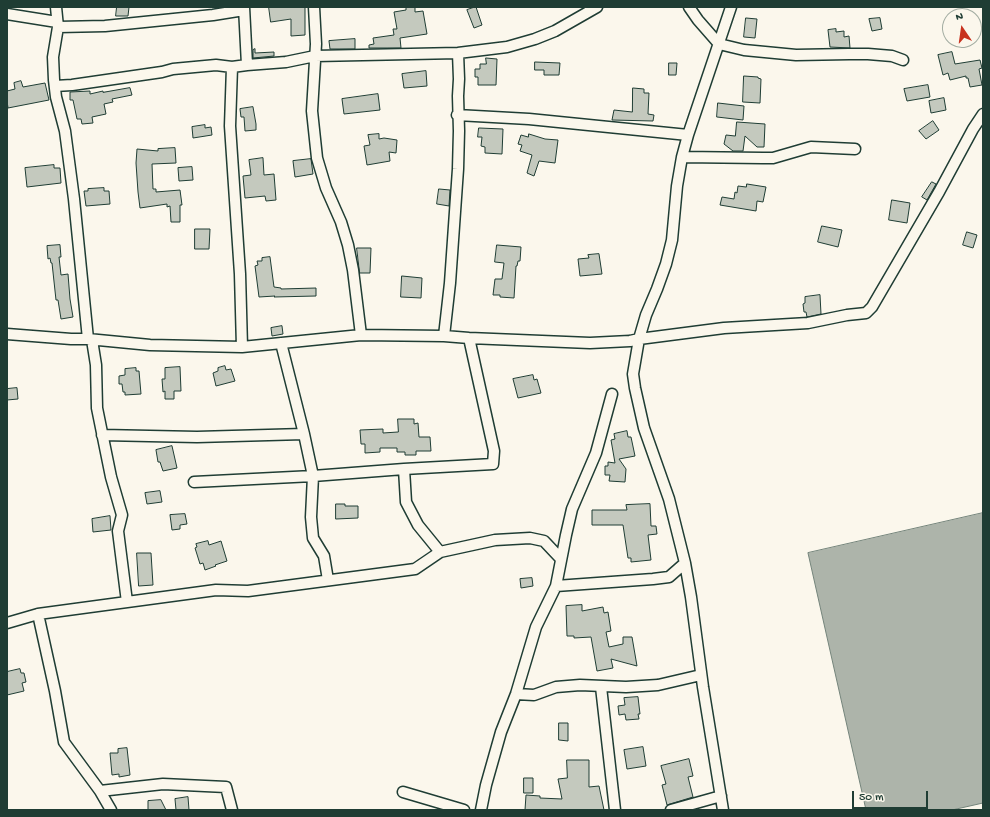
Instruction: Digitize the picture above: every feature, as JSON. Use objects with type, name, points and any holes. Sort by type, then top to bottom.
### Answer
[{"type":"street","points":[[56,7],[58,24],[53,57],[56,97],[65,131],[90,339],[96,365],[97,408],[111,478],[122,515],[118,531],[127,602]]},
{"type":"street","points":[[314,7],[316,44],[312,110],[317,158],[326,188],[341,222],[348,246],[353,270],[361,335]]},
{"type":"street","points":[[55,86],[72,85],[162,72],[173,69],[216,65],[232,67],[286,62],[315,56],[458,53],[507,47],[556,31],[597,7]]},
{"type":"street","points":[[688,7],[719,44],[744,50],[796,55],[868,54],[892,56],[903,60]]},
{"type":"street","points":[[723,810],[701,675],[685,563],[669,499],[644,428],[633,374],[639,338],[646,315],[664,270],[672,240],[677,186],[682,157],[731,7]]},
{"type":"street","points":[[7,14],[58,24],[105,26],[213,15],[244,9],[246,65]]},
{"type":"street","points":[[444,336],[450,283],[458,169],[458,53]]},
{"type":"street","points":[[232,67],[230,126],[240,274],[242,347]]},
{"type":"street","points":[[7,334],[90,339],[150,345],[242,347],[361,335],[444,336],[590,342],[630,341],[639,338],[724,328],[808,323],[866,313],[872,307],[983,114]]},
{"type":"street","points":[[457,115],[529,119],[688,135]]},
{"type":"street","points":[[682,157],[773,158],[811,147],[855,149]]},
{"type":"street","points":[[194,482],[493,464],[494,451],[469,338]]},
{"type":"street","points":[[281,343],[313,476],[311,517],[313,538],[324,556],[328,580]]},
{"type":"street","points":[[481,810],[486,785],[501,732],[516,694],[536,627],[556,586],[572,509],[596,453],[612,394]]},
{"type":"street","points":[[102,435],[197,437],[304,434]]},
{"type":"street","points":[[404,469],[406,502],[418,525],[440,552]]},
{"type":"street","points":[[7,623],[38,614],[216,590],[248,591],[415,569],[440,552],[495,540],[530,538],[544,541],[562,559]]},
{"type":"street","points":[[556,586],[661,578],[669,576],[685,563]]},
{"type":"street","points":[[38,614],[55,691],[64,742],[100,791],[111,810]]},
{"type":"street","points":[[516,694],[534,695],[556,688],[580,685],[626,687],[658,685],[701,675]]},
{"type":"street","points":[[602,686],[614,810]]},
{"type":"street","points":[[100,791],[163,784],[226,787],[232,810]]},
{"type":"street","points":[[403,792],[464,810]]},
{"type":"street","points":[[671,810],[721,796]]},
{"type":"shaded area","points":[[983,513],[983,803],[952,810],[866,810],[808,553]]},
{"type":"building","points":[[117,7],[129,7],[128,16],[116,16]]},
{"type":"building","points":[[269,7],[305,7],[305,35],[291,36],[291,19],[271,22]]},
{"type":"building","points":[[415,7],[415,12],[423,11],[427,34],[400,38],[401,48],[369,48],[369,45],[374,44],[373,38],[394,35],[393,29],[397,29],[394,12],[406,10],[406,8]]},
{"type":"building","points":[[476,7],[482,25],[474,28],[467,10]]},
{"type":"building","points":[[746,18],[757,19],[755,38],[744,37]]},
{"type":"building","points":[[880,18],[882,29],[872,31],[869,19]]},
{"type":"building","points":[[836,29],[836,32],[844,31],[844,37],[849,36],[850,48],[830,47],[828,30]]},
{"type":"building","points":[[355,39],[355,49],[330,49],[329,41]]},
{"type":"building","points":[[255,49],[255,53],[274,52],[274,56],[253,58],[253,50]]},
{"type":"building","points":[[952,52],[955,64],[980,60],[982,68],[979,69],[982,85],[970,87],[966,76],[950,80],[948,73],[943,75],[938,55]]},
{"type":"building","points":[[486,58],[497,59],[496,85],[478,85],[478,77],[475,77],[475,69],[480,69],[480,64],[486,64]]},
{"type":"building","points":[[535,62],[560,63],[559,75],[544,75],[544,70],[535,70]]},
{"type":"building","points":[[669,63],[677,63],[676,75],[669,75]]},
{"type":"building","points":[[426,71],[427,86],[404,88],[402,74]]},
{"type":"building","points":[[744,76],[758,77],[761,79],[760,103],[743,102]]},
{"type":"building","points":[[21,81],[23,87],[45,83],[49,100],[8,108],[7,91],[15,89],[14,83]]},
{"type":"building","points":[[928,85],[930,97],[907,101],[904,89]]},
{"type":"building","points":[[130,88],[132,95],[112,99],[113,102],[104,104],[106,114],[92,117],[93,123],[82,124],[81,119],[77,119],[73,100],[70,100],[70,92],[90,91],[90,94]]},
{"type":"building","points":[[633,88],[644,89],[644,93],[649,93],[648,114],[654,115],[653,121],[612,120],[614,110],[632,112]]},
{"type":"building","points":[[378,94],[380,110],[344,114],[342,99]]},
{"type":"building","points":[[944,98],[946,110],[931,113],[929,101]]},
{"type":"building","points":[[718,103],[744,106],[743,120],[717,117]]},
{"type":"building","points":[[253,107],[256,130],[245,131],[244,117],[241,117],[240,109]]},
{"type":"building","points":[[933,121],[939,130],[926,139],[919,131]]},
{"type":"building","points":[[737,122],[765,124],[764,147],[757,147],[745,136],[743,151],[733,151],[724,144],[726,135],[735,136]]},
{"type":"building","points":[[205,125],[205,128],[211,127],[212,135],[193,138],[192,127]]},
{"type":"building","points":[[479,128],[503,129],[502,154],[485,153],[485,147],[481,146],[482,137],[478,137]]},
{"type":"building","points":[[379,134],[379,139],[384,138],[397,140],[396,153],[389,152],[390,161],[367,165],[364,146],[370,145],[368,135]]},
{"type":"building","points":[[529,134],[545,139],[558,140],[555,163],[539,161],[534,176],[527,173],[532,155],[520,151],[522,145],[518,144],[521,135],[528,137]]},
{"type":"building","points":[[175,148],[176,163],[152,164],[153,189],[156,189],[156,192],[180,190],[182,205],[180,205],[180,222],[171,222],[170,206],[167,207],[167,204],[140,208],[136,163],[137,149],[158,151],[158,149]]},
{"type":"building","points":[[263,158],[264,175],[274,174],[276,200],[266,201],[265,196],[245,198],[243,176],[251,175],[249,160]]},
{"type":"building","points":[[311,159],[313,174],[295,177],[293,161]]},
{"type":"building","points":[[54,165],[54,168],[60,168],[61,183],[27,187],[25,168]]},
{"type":"building","points":[[192,167],[193,180],[179,181],[178,168]]},
{"type":"building","points":[[932,182],[936,184],[927,200],[922,197]]},
{"type":"building","points":[[747,184],[766,187],[763,202],[757,201],[756,211],[720,205],[722,197],[734,199],[738,186],[746,187]]},
{"type":"building","points":[[104,188],[104,191],[109,191],[110,204],[86,206],[84,191],[88,191],[88,189]]},
{"type":"building","points":[[439,189],[450,190],[449,206],[437,204]]},
{"type":"building","points":[[892,200],[910,203],[907,223],[889,220]]},
{"type":"building","points":[[822,226],[842,230],[838,247],[818,242]]},
{"type":"building","points":[[195,229],[210,229],[209,249],[195,249]]},
{"type":"building","points":[[967,232],[977,235],[973,248],[963,245]]},
{"type":"building","points":[[60,245],[61,257],[59,257],[61,275],[68,274],[73,317],[61,319],[58,300],[56,300],[52,263],[50,258],[48,259],[47,246]]},
{"type":"building","points":[[497,245],[521,247],[520,261],[518,261],[516,266],[514,298],[493,295],[495,279],[502,279],[504,263],[495,262]]},
{"type":"building","points":[[357,248],[371,248],[370,273],[360,273]]},
{"type":"building","points":[[599,254],[602,274],[580,276],[578,259],[589,258],[588,255]]},
{"type":"building","points":[[270,257],[274,287],[281,289],[316,288],[316,296],[259,297],[255,266],[258,265],[257,261],[262,261],[262,258]]},
{"type":"building","points":[[402,276],[422,278],[421,298],[401,297]]},
{"type":"building","points":[[820,295],[821,314],[807,317],[806,312],[804,312],[803,304],[805,303],[805,297]]},
{"type":"building","points":[[282,326],[283,334],[272,336],[271,328]]},
{"type":"building","points":[[225,366],[226,370],[231,369],[235,381],[216,386],[213,373],[218,371],[218,368]]},
{"type":"building","points":[[180,367],[181,391],[174,391],[174,399],[165,399],[162,379],[165,379],[165,368]]},
{"type":"building","points":[[136,368],[136,371],[139,371],[141,394],[125,395],[122,384],[119,384],[119,376],[125,375],[125,369]]},
{"type":"building","points":[[533,375],[534,380],[537,379],[541,393],[518,398],[513,379]]},
{"type":"building","points":[[17,388],[18,399],[7,400],[7,389]]},
{"type":"building","points":[[398,419],[414,419],[414,424],[418,423],[419,437],[430,437],[431,451],[416,451],[416,455],[405,455],[405,452],[397,452],[397,448],[380,448],[380,452],[365,453],[365,444],[361,444],[360,430],[383,429],[383,433],[398,432]]},
{"type":"building","points":[[627,431],[628,437],[631,437],[635,456],[619,459],[626,469],[625,482],[609,481],[610,475],[605,475],[605,466],[608,466],[608,462],[615,463],[611,440],[615,439],[614,434]]},
{"type":"building","points":[[172,446],[177,468],[163,471],[160,462],[158,462],[156,450]]},
{"type":"building","points":[[160,491],[162,502],[147,504],[145,493]]},
{"type":"building","points":[[336,504],[358,506],[358,518],[336,519]]},
{"type":"building","points":[[650,504],[651,526],[656,526],[657,534],[648,535],[651,560],[631,562],[631,558],[628,558],[623,525],[592,525],[592,510],[627,510],[626,505]]},
{"type":"building","points":[[185,514],[187,524],[180,525],[180,529],[172,530],[170,515]]},
{"type":"building","points":[[110,516],[111,530],[93,532],[92,519]]},
{"type":"building","points":[[208,541],[209,545],[221,541],[227,561],[205,570],[203,563],[200,564],[195,548],[197,547],[196,544]]},
{"type":"building","points":[[137,553],[151,553],[153,585],[139,586]]},
{"type":"building","points":[[532,578],[533,586],[521,588],[520,579]]},
{"type":"building","points":[[582,605],[582,611],[603,607],[604,613],[608,612],[611,631],[606,632],[609,647],[623,644],[623,637],[632,637],[637,666],[611,659],[613,668],[597,671],[591,637],[574,638],[574,636],[567,636],[566,606]]},
{"type":"building","points":[[20,669],[21,673],[24,673],[26,682],[22,683],[24,691],[7,695],[7,672]]},
{"type":"building","points":[[638,697],[640,714],[638,714],[639,719],[626,720],[625,714],[619,715],[618,706],[625,705],[624,698]]},
{"type":"building","points":[[559,723],[568,723],[568,741],[559,740]]},
{"type":"building","points":[[643,747],[646,766],[627,769],[624,750]]},
{"type":"building","points":[[127,748],[130,775],[119,777],[119,774],[112,775],[110,753],[118,753],[118,749]]},
{"type":"building","points":[[689,759],[693,776],[688,777],[693,797],[667,805],[662,785],[666,784],[661,766]]},
{"type":"building","points":[[567,760],[589,760],[589,787],[599,786],[604,810],[525,810],[526,795],[540,796],[540,798],[562,799],[558,779],[567,778]]},
{"type":"building","points":[[524,778],[533,778],[533,793],[524,793]]},
{"type":"building","points":[[188,797],[189,810],[176,810],[175,799]]},
{"type":"building","points":[[161,800],[166,810],[148,810],[148,801]]}]
